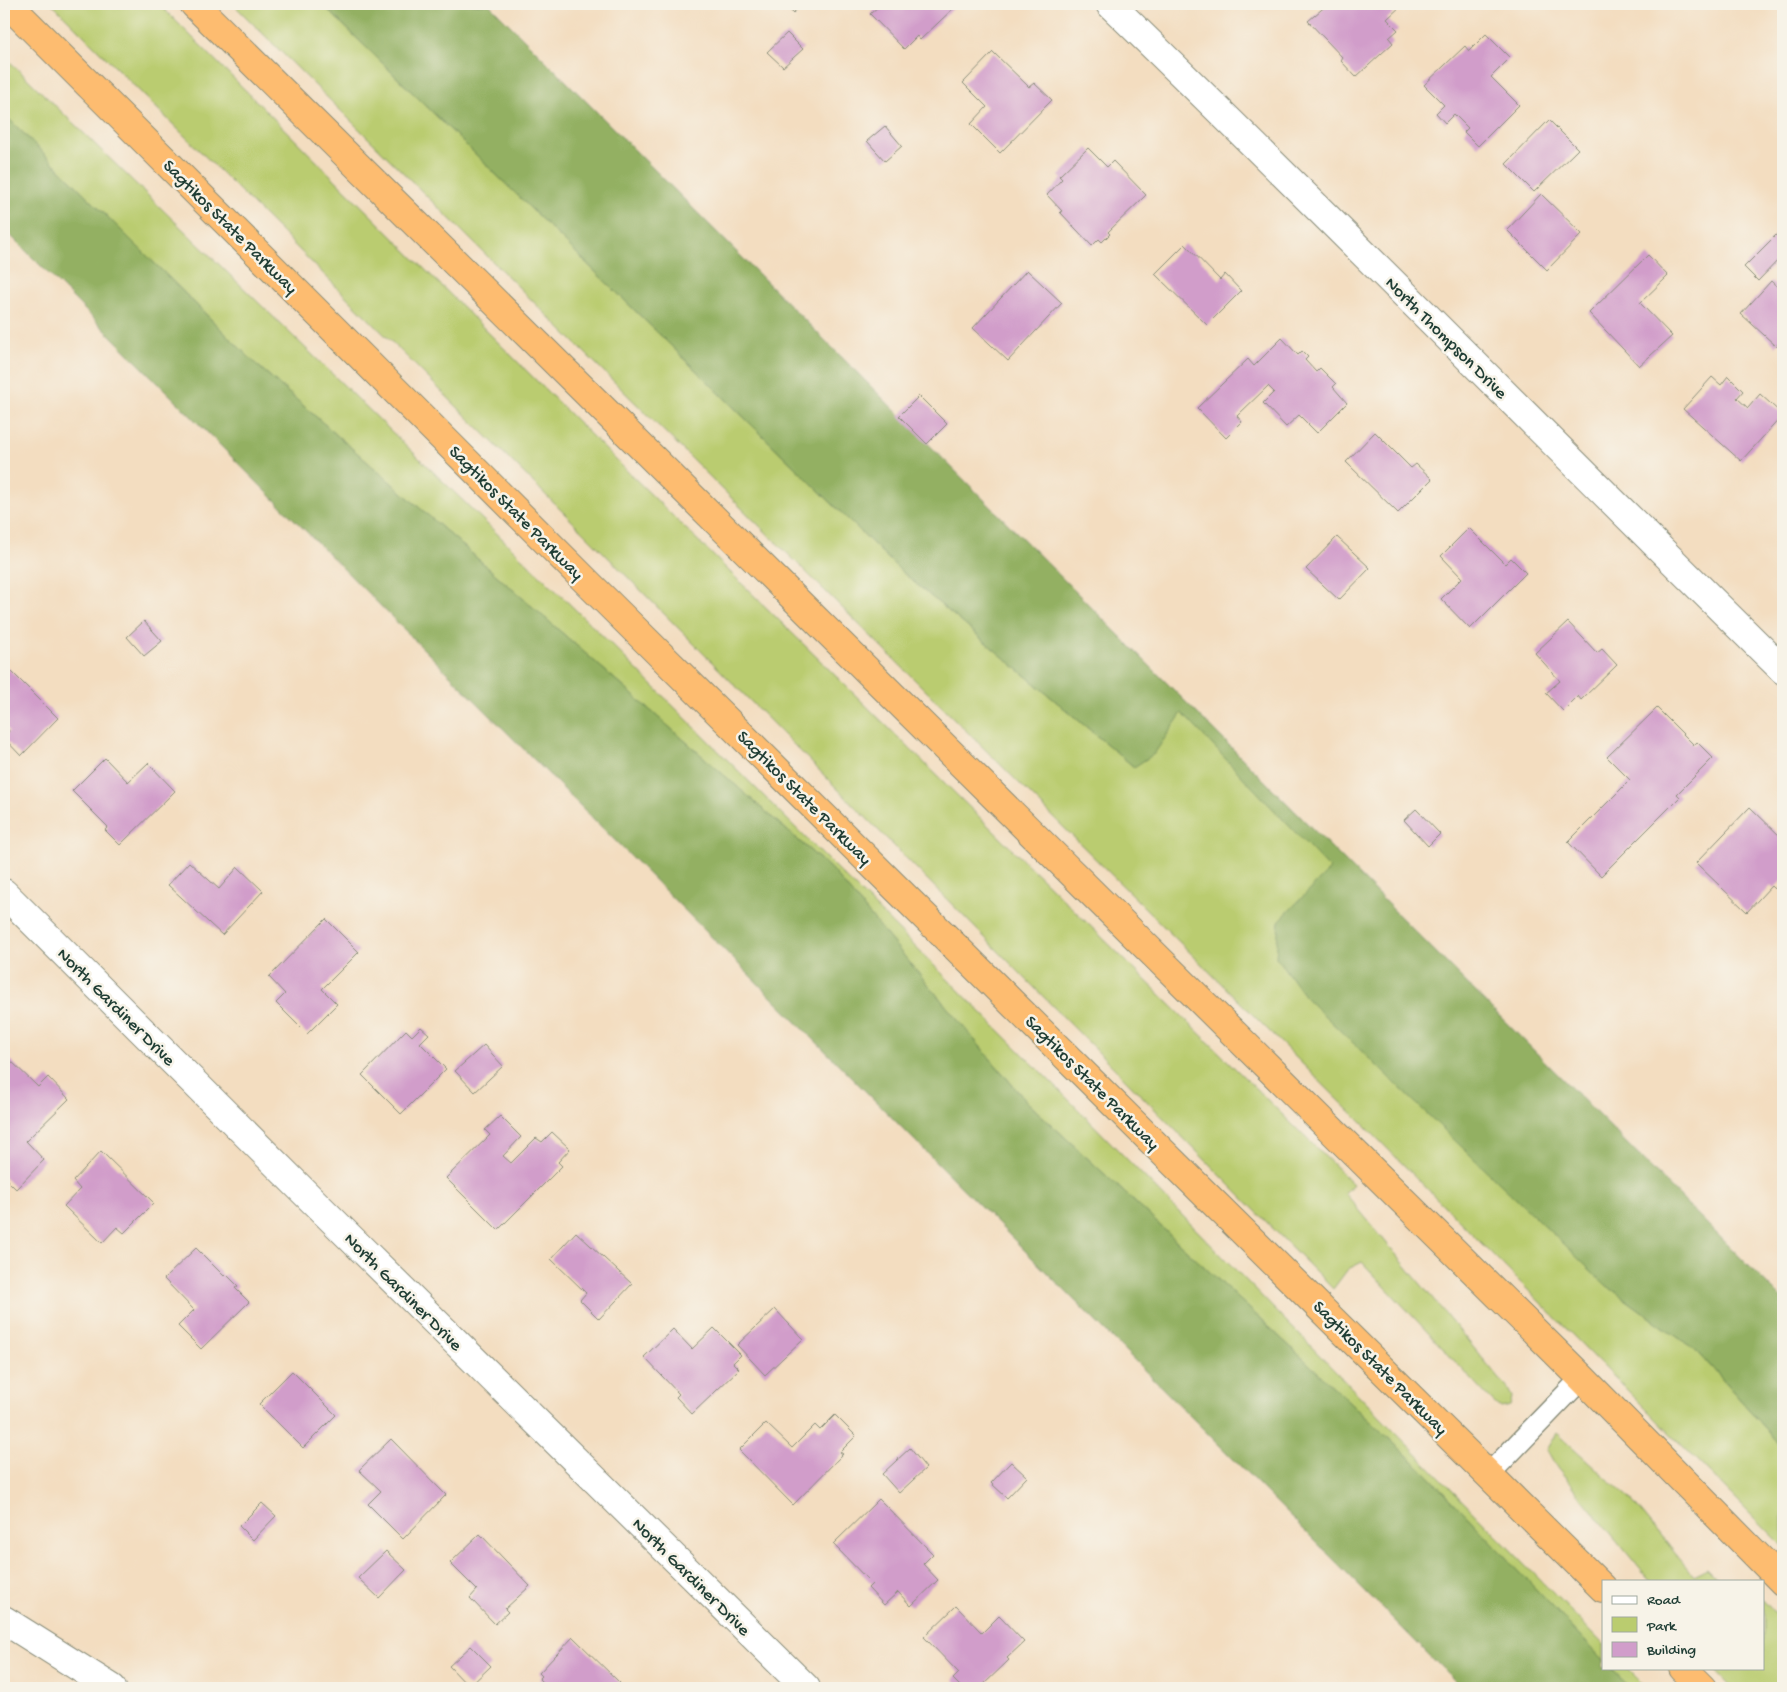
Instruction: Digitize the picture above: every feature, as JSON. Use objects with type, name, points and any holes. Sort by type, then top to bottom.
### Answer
[{"type":"highway","name":"Sagtikos State Parkway","points":[[8,4],[590,586],[1602,1587]]},
{"type":"highway","points":[[194,4],[1582,1378],[1783,1582]]},
{"type":"highway","points":[[1685,1670],[1703,1688]]},
{"type":"street","name":"North Thompson Drive","points":[[1110,4],[1246,136],[1783,670]]},
{"type":"street","name":"North Gardiner Drive","points":[[4,893],[806,1688]]},
{"type":"street","points":[[4,1620],[112,1688]]},
{"type":"lane","points":[[1489,1474],[1582,1378]]},
{"type":"green space","points":[[52,4],[159,4],[620,464],[1353,1184],[1345,1193],[1508,1389],[1512,1397],[1510,1406],[1500,1408],[1491,1400],[1362,1262],[1348,1269],[1333,1289],[589,538]]},
{"type":"green space","points":[[233,4],[322,4],[902,572],[1134,767],[1182,713],[1186,702],[1339,856],[1606,1285],[1698,1352],[1783,1448],[1783,1547],[1364,1125]]},
{"type":"green space","points":[[322,4],[489,4],[1783,1300],[1783,1448],[1698,1352],[1606,1285],[1305,997],[1276,957],[1279,921],[1330,869],[1182,713],[1154,754],[1134,767],[902,572]]},
{"type":"green space","points":[[4,56],[615,648],[1066,1097],[1602,1643],[1602,1660],[1426,1473],[1026,1101],[831,869],[257,365],[4,114]]},
{"type":"green space","points":[[4,114],[257,365],[831,869],[1026,1101],[1426,1473],[1602,1659],[1602,1670],[1613,1670],[1630,1688],[1462,1688],[4,229]]},
{"type":"green space","points":[[1557,1433],[1632,1501],[1693,1575],[1707,1568],[1719,1580],[1649,1580],[1557,1468],[1547,1450]]},
{"type":"green space","points":[[1764,1600],[1783,1621],[1783,1688],[1732,1688],[1715,1670],[1764,1670]]},
{"type":"green space","points":[[1612,1670],[1629,1670],[1647,1688],[1629,1688]]},
{"type":"building","points":[[783,4],[803,4],[793,13]]},
{"type":"building","points":[[881,4],[957,5],[920,40],[917,36],[904,49],[870,14]]},
{"type":"building","points":[[1328,4],[1403,4],[1387,19],[1398,30],[1389,38],[1393,43],[1356,77],[1341,61],[1343,58],[1308,21]]},
{"type":"building","points":[[787,33],[803,49],[783,67],[767,52]]},
{"type":"building","points":[[1486,34],[1510,58],[1491,77],[1519,105],[1478,146],[1464,132],[1468,128],[1454,114],[1445,123],[1436,113],[1444,105],[1424,85],[1465,46],[1469,51]]},
{"type":"building","points":[[993,52],[1029,87],[1034,83],[1052,100],[1000,153],[971,124],[987,107],[963,83]]},
{"type":"building","points":[[1549,120],[1578,149],[1534,192],[1506,164]]},
{"type":"building","points":[[885,126],[902,146],[885,161],[867,141]]},
{"type":"building","points":[[1088,148],[1107,167],[1113,161],[1146,195],[1108,232],[1110,234],[1102,242],[1099,239],[1092,246],[1047,195],[1062,179],[1059,176]]},
{"type":"building","points":[[1541,194],[1582,234],[1547,270],[1507,230]]},
{"type":"building","points":[[1778,233],[1783,239],[1783,255],[1758,281],[1744,267]]},
{"type":"building","points":[[1185,244],[1220,280],[1225,274],[1241,291],[1207,325],[1155,274]]},
{"type":"building","points":[[1648,255],[1668,276],[1640,303],[1672,336],[1639,366],[1589,313]]},
{"type":"building","points":[[1027,270],[1062,303],[1008,361],[973,328]]},
{"type":"building","points":[[1771,281],[1783,292],[1783,338],[1776,346],[1741,314]]},
{"type":"building","points":[[1282,338],[1298,355],[1302,351],[1308,357],[1305,360],[1316,372],[1320,368],[1336,384],[1333,387],[1347,403],[1317,433],[1299,415],[1286,427],[1263,403],[1274,392],[1268,386],[1237,416],[1242,422],[1226,438],[1197,408],[1248,359],[1254,366]]},
{"type":"building","points":[[1728,376],[1743,391],[1737,398],[1748,408],[1760,394],[1783,415],[1741,461],[1683,409],[1712,377],[1721,385]]},
{"type":"building","points":[[919,396],[947,424],[927,444],[899,416]]},
{"type":"building","points":[[1375,432],[1411,468],[1416,464],[1432,479],[1398,513],[1346,462]]},
{"type":"building","points":[[1469,528],[1505,564],[1511,558],[1526,573],[1470,629],[1441,599],[1462,578],[1441,556]]},
{"type":"building","points":[[1337,537],[1370,568],[1339,600],[1306,569]]},
{"type":"building","points":[[144,621],[162,641],[144,656],[127,637]]},
{"type":"building","points":[[1568,622],[1597,653],[1602,649],[1617,665],[1581,700],[1578,696],[1563,711],[1546,693],[1560,681],[1535,653]]},
{"type":"building","points":[[7,667],[58,718],[21,756],[4,738],[9,731],[4,725],[4,669]]},
{"type":"building","points":[[1657,708],[1694,745],[1697,742],[1713,758],[1677,794],[1680,797],[1601,876],[1568,842],[1630,780],[1607,757]]},
{"type":"building","points":[[105,758],[128,782],[148,763],[175,791],[120,845],[105,830],[108,827],[72,791]]},
{"type":"building","points":[[1750,807],[1783,839],[1783,879],[1774,889],[1771,886],[1747,912],[1696,863]]},
{"type":"building","points":[[1416,809],[1440,834],[1428,846],[1404,820]]},
{"type":"building","points":[[189,862],[219,889],[238,867],[263,891],[222,935],[168,885]]},
{"type":"building","points":[[326,919],[359,952],[322,989],[337,1004],[307,1034],[276,1003],[285,994],[269,977]]},
{"type":"building","points":[[421,1027],[429,1034],[420,1043],[446,1069],[401,1114],[362,1075],[406,1030],[412,1036]]},
{"type":"building","points":[[484,1045],[503,1066],[475,1092],[455,1071]]},
{"type":"building","points":[[6,1056],[38,1087],[48,1077],[69,1099],[26,1141],[44,1160],[16,1189],[4,1177],[4,1058]]},
{"type":"building","points":[[500,1116],[521,1137],[503,1156],[511,1163],[536,1138],[542,1142],[552,1132],[570,1149],[558,1162],[562,1166],[498,1230],[446,1178],[490,1135],[485,1130]]},
{"type":"building","points":[[101,1151],[154,1203],[124,1233],[117,1227],[102,1243],[64,1206],[80,1189],[73,1181]]},
{"type":"building","points":[[576,1232],[632,1284],[599,1319],[580,1300],[586,1293],[551,1259]]},
{"type":"building","points":[[196,1248],[224,1276],[226,1274],[238,1286],[235,1288],[249,1302],[201,1349],[178,1326],[194,1310],[164,1279]]},
{"type":"building","points":[[775,1309],[803,1339],[765,1375],[737,1345]]},
{"type":"building","points":[[714,1328],[741,1355],[733,1363],[739,1369],[692,1414],[676,1397],[679,1394],[644,1357],[673,1329],[692,1349]]},
{"type":"building","points":[[292,1371],[336,1415],[303,1448],[259,1404]]},
{"type":"building","points":[[835,1415],[856,1436],[840,1452],[843,1454],[793,1505],[739,1450],[766,1423],[792,1448],[815,1425],[820,1430]]},
{"type":"building","points":[[391,1439],[446,1495],[403,1539],[368,1504],[381,1491],[359,1470]]},
{"type":"building","points":[[910,1448],[926,1468],[899,1493],[882,1474]]},
{"type":"building","points":[[1011,1462],[1027,1477],[1007,1498],[991,1483]]},
{"type":"building","points":[[879,1499],[933,1554],[923,1564],[938,1580],[911,1606],[898,1592],[884,1605],[868,1588],[872,1584],[833,1544]]},
{"type":"building","points":[[262,1503],[276,1516],[253,1540],[239,1526]]},
{"type":"building","points":[[480,1534],[530,1586],[505,1609],[508,1612],[495,1624],[470,1598],[477,1590],[450,1563]]},
{"type":"building","points":[[386,1551],[406,1570],[379,1598],[358,1578]]},
{"type":"building","points":[[956,1606],[982,1633],[999,1616],[1024,1642],[1007,1658],[1009,1660],[980,1688],[962,1688],[953,1679],[959,1673],[924,1637]]},
{"type":"building","points":[[573,1637],[620,1683],[615,1688],[548,1688],[539,1679],[542,1676],[539,1673]]},
{"type":"building","points":[[471,1646],[491,1666],[469,1687],[449,1666]]}]
